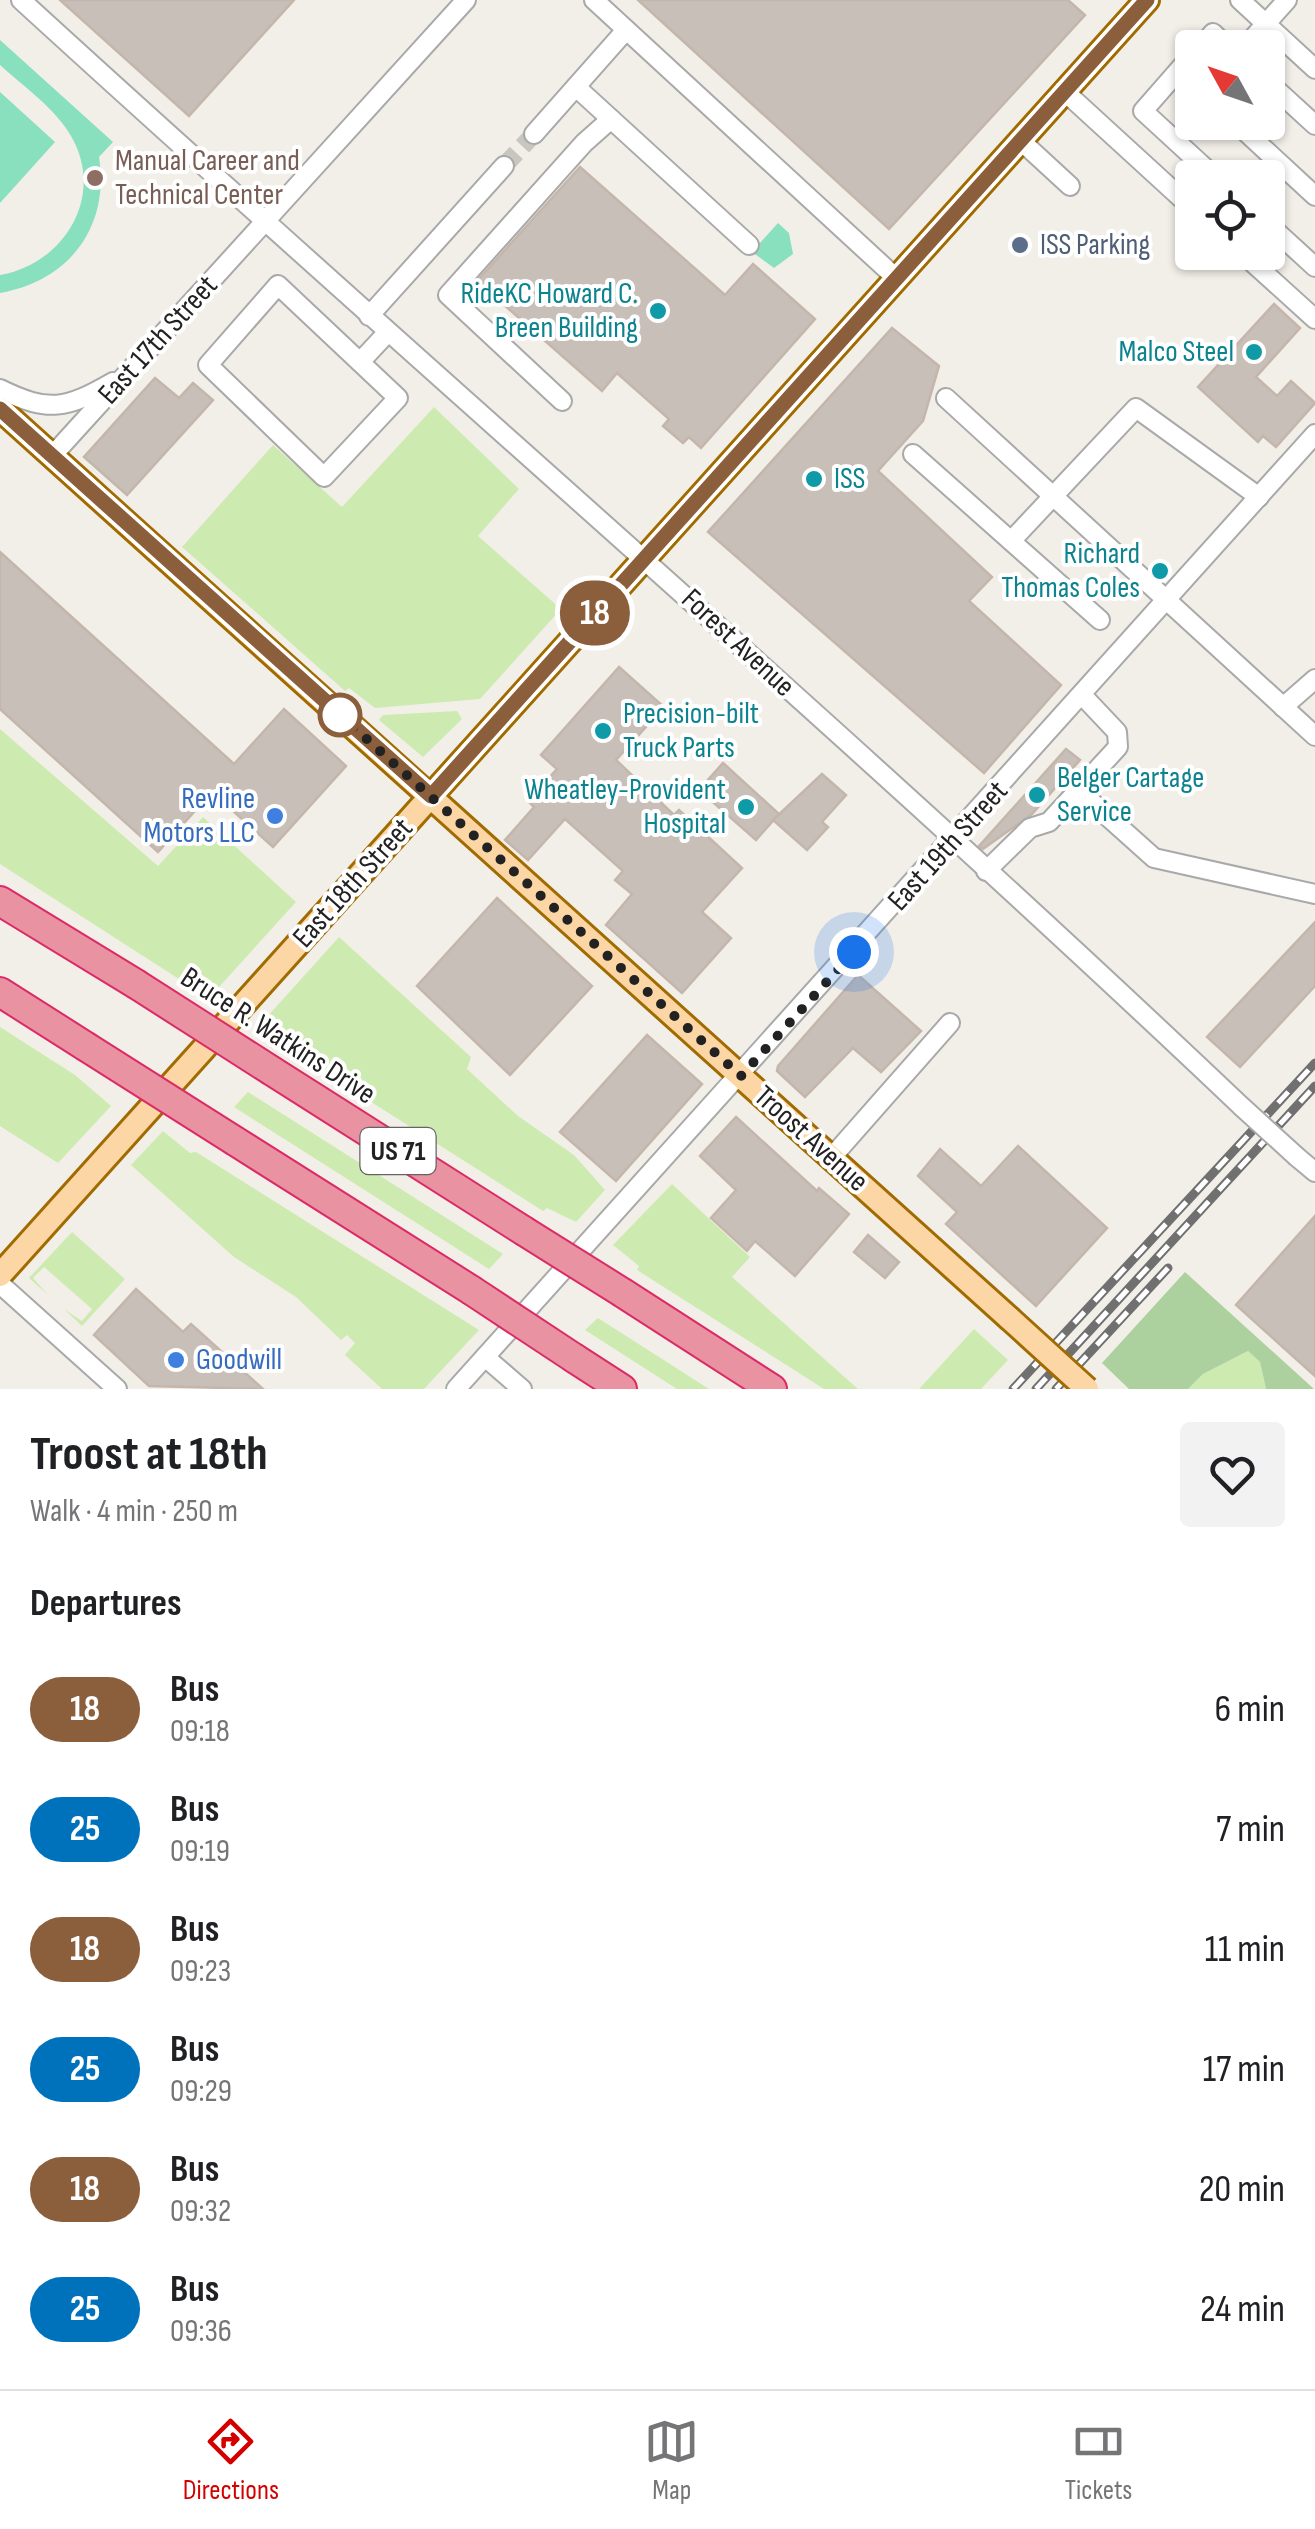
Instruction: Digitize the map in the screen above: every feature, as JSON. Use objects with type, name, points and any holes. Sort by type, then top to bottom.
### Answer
[{"type":"highway","name":"Bruce R. Watkins Drive","points":[[0,901],[772,1389]]},
{"type":"highway","name":"US 71","points":[[0,992],[622,1389]]},
{"type":"main road","name":"East 18th Street","points":[[0,1275],[1147,0]]},
{"type":"main road","name":"Troost Avenue","points":[[0,409],[1087,1389]]},
{"type":"street","name":"Forest Avenue","points":[[21,0],[264,223],[644,557],[1315,1172]]},
{"type":"street","name":"East 17th Street","points":[[52,456],[466,0]]},
{"type":"street","points":[[594,0],[895,277]]},
{"type":"street","points":[[1240,0],[1315,69]]},
{"type":"street","points":[[1260,30],[1287,0]]},
{"type":"street","points":[[534,134],[626,30]]},
{"type":"street","points":[[1175,86],[1142,111],[1196,160]]},
{"type":"street","points":[[576,87],[749,245]]},
{"type":"street","points":[[1063,90],[1175,192]]},
{"type":"street","points":[[1285,98],[1315,125]]},
{"type":"street","points":[[562,401],[448,295],[584,143],[611,119]]},
{"type":"street","points":[[1019,139],[1070,186]]},
{"type":"street","points":[[1254,140],[1315,196]]},
{"type":"street","points":[[369,316],[504,166]]},
{"type":"street","points":[[1285,240],[1315,267]]},
{"type":"street","points":[[1261,270],[1315,320]]},
{"type":"street","points":[[278,285],[360,362],[398,398],[324,476],[208,365],[278,285]]},
{"type":"street","points":[[360,362],[388,332]]},
{"type":"street","points":[[0,388],[32,404],[63,406],[130,371]]},
{"type":"street","points":[[946,398],[1315,736]]},
{"type":"street","points":[[1011,541],[1136,408],[1259,496]]},
{"type":"street","name":"East 19th Street","points":[[456,1389],[953,841],[1315,434]]},
{"type":"street","points":[[913,454],[1100,620]]},
{"type":"street","points":[[1284,706],[1315,679]]},
{"type":"street","points":[[986,871],[1030,828],[1049,822],[1121,739],[1082,696]]},
{"type":"street","points":[[1078,790],[1154,858],[1315,894]]},
{"type":"street","points":[[832,1158],[950,1023]]},
{"type":"street","points":[[0,1284],[117,1389]]},
{"type":"street","points":[[485,1357],[522,1389]]},
{"type":"green space","points":[[0,40],[113,142],[99,157],[98,206],[80,247],[46,277],[0,293],[0,275],[43,257],[60,242],[73,224],[84,181],[81,159],[64,126],[0,65]]},
{"type":"green space","points":[[0,92],[55,142],[0,203]]},
{"type":"green space","points":[[778,223],[789,233],[793,254],[774,268],[752,252]]},
{"type":"green space","points":[[434,407],[519,489],[478,536],[561,609],[480,699],[375,708],[349,688],[345,691],[182,547],[273,445],[342,507]]},
{"type":"green space","points":[[457,711],[462,719],[423,757],[379,720],[383,715]]},
{"type":"green space","points":[[0,729],[158,866],[203,817],[296,902],[209,998],[0,864]]},
{"type":"green space","points":[[339,937],[471,1057],[467,1069],[518,1116],[574,1155],[605,1190],[576,1222],[547,1208],[543,1211],[305,1060],[277,1033],[272,1037],[257,1028]]},
{"type":"green space","points":[[0,1027],[75,1075],[111,1106],[58,1163],[0,1126]]},
{"type":"green space","points":[[248,1092],[503,1254],[489,1269],[234,1107]]},
{"type":"green space","points":[[163,1131],[190,1153],[196,1152],[479,1330],[424,1389],[382,1389],[345,1355],[355,1343],[347,1335],[341,1340],[296,1297],[234,1257],[131,1165]]},
{"type":"green space","points":[[672,1184],[750,1257],[732,1277],[858,1389],[824,1389],[637,1270],[639,1266],[613,1245]]},
{"type":"green space","points":[[72,1232],[125,1279],[82,1326],[64,1309],[82,1321],[92,1309],[44,1267],[33,1278],[48,1295],[29,1278]]},
{"type":"green space","points":[[1185,1272],[1314,1389],[1266,1389],[1260,1362],[1248,1351],[1203,1374],[1188,1389],[1129,1389],[1102,1363]]},
{"type":"green space","points":[[598,1318],[709,1389],[677,1389],[585,1330]]},
{"type":"green space","points":[[974,1329],[1008,1360],[981,1389],[919,1389]]},
{"type":"green space","points":[[1248,1351],[1260,1362],[1266,1389],[1188,1389],[1203,1374]]},
{"type":"building","points":[[60,0],[294,0],[189,116]]},
{"type":"building","points":[[638,0],[1068,0],[1085,15],[889,229]]},
{"type":"building","name":"RideKC Howard C. Breen Building","points":[[580,167],[725,295],[753,264],[815,319],[701,448],[689,437],[683,443],[663,426],[669,419],[617,373],[602,391],[477,281]]},
{"type":"building","name":"Malco Steel","points":[[1274,304],[1300,328],[1256,377],[1277,396],[1291,381],[1315,403],[1276,447],[1263,436],[1258,442],[1198,387]]},
{"type":"building","points":[[892,328],[939,366],[923,421],[878,471],[992,577],[969,601],[1061,685],[984,773],[708,532]]},
{"type":"building","points":[[155,378],[179,398],[193,383],[213,400],[127,495],[84,457]]},
{"type":"building","points":[[0,552],[234,764],[284,709],[346,766],[273,847],[212,792],[158,852],[0,709]]},
{"type":"building","points":[[619,667],[664,707],[616,760],[674,815],[679,810],[742,868],[702,912],[731,938],[682,993],[606,925],[632,894],[615,880],[623,871],[565,819],[528,860],[505,840],[534,807],[528,801],[557,769],[541,755]]},
{"type":"building","name":"Belger Cartage Service","points":[[1066,749],[1080,760],[1032,814],[983,849],[979,846]]},
{"type":"building","points":[[723,763],[779,814],[756,840],[699,790]]},
{"type":"building","points":[[822,774],[846,795],[822,822],[828,827],[807,850],[773,820]]},
{"type":"building","points":[[497,898],[592,986],[510,1075],[417,986]]},
{"type":"building","points":[[1315,922],[1315,986],[1240,1067],[1207,1037]]},
{"type":"building","points":[[858,975],[921,1031],[881,1072],[853,1048],[805,1097],[777,1071],[778,1066]]},
{"type":"building","points":[[647,1035],[702,1084],[616,1181],[560,1132]]},
{"type":"building","points":[[736,1117],[817,1191],[819,1188],[849,1214],[795,1276],[755,1241],[747,1251],[711,1218],[736,1190],[700,1156]]},
{"type":"building","points":[[1018,1146],[1107,1228],[1036,1306],[946,1224],[957,1212],[918,1176],[940,1149],[981,1186]]},
{"type":"building","points":[[1315,1216],[1315,1376],[1236,1305]]},
{"type":"building","points":[[868,1235],[899,1262],[885,1278],[854,1252]]},
{"type":"building","name":"Goodwill","points":[[136,1289],[183,1332],[191,1324],[263,1389],[149,1386],[94,1335]]},
{"type":"tunnel","points":[[504,166],[534,134]]},
{"type":"railway","points":[[1013,1389],[1315,1063]]},
{"type":"railway","points":[[1036,1389],[1315,1086]]},
{"type":"railway","points":[[1056,1389],[1168,1268]]},
{"type":"bus line","name":"18","points":[[0,409],[431,796],[1147,0]]},
{"type":"place","name":"Manual Career and Technical Center","points":[[95,178]]},
{"type":"place","name":"ISS Parking","points":[[1020,245]]},
{"type":"place","name":"RideKC Howard C. Breen Building","points":[[658,311]]},
{"type":"place","name":"Malco Steel","points":[[1254,352]]},
{"type":"place","name":"ISS","points":[[814,479]]},
{"type":"place","name":"Richard Thomas Coles","points":[[1160,571]]},
{"type":"place","name":"Precision-bilt Truck Parts","points":[[603,731]]},
{"type":"place","name":"Belger Cartage Service","points":[[1037,795]]},
{"type":"place","name":"Wheatley-Provident Hospital","points":[[746,807]]},
{"type":"place","name":"Revline Motors LLC","points":[[275,816]]},
{"type":"place","name":"Goodwill","points":[[176,1360]]},
{"type":"route","points":[[340,715],[741,1076],[854,952]]}]
